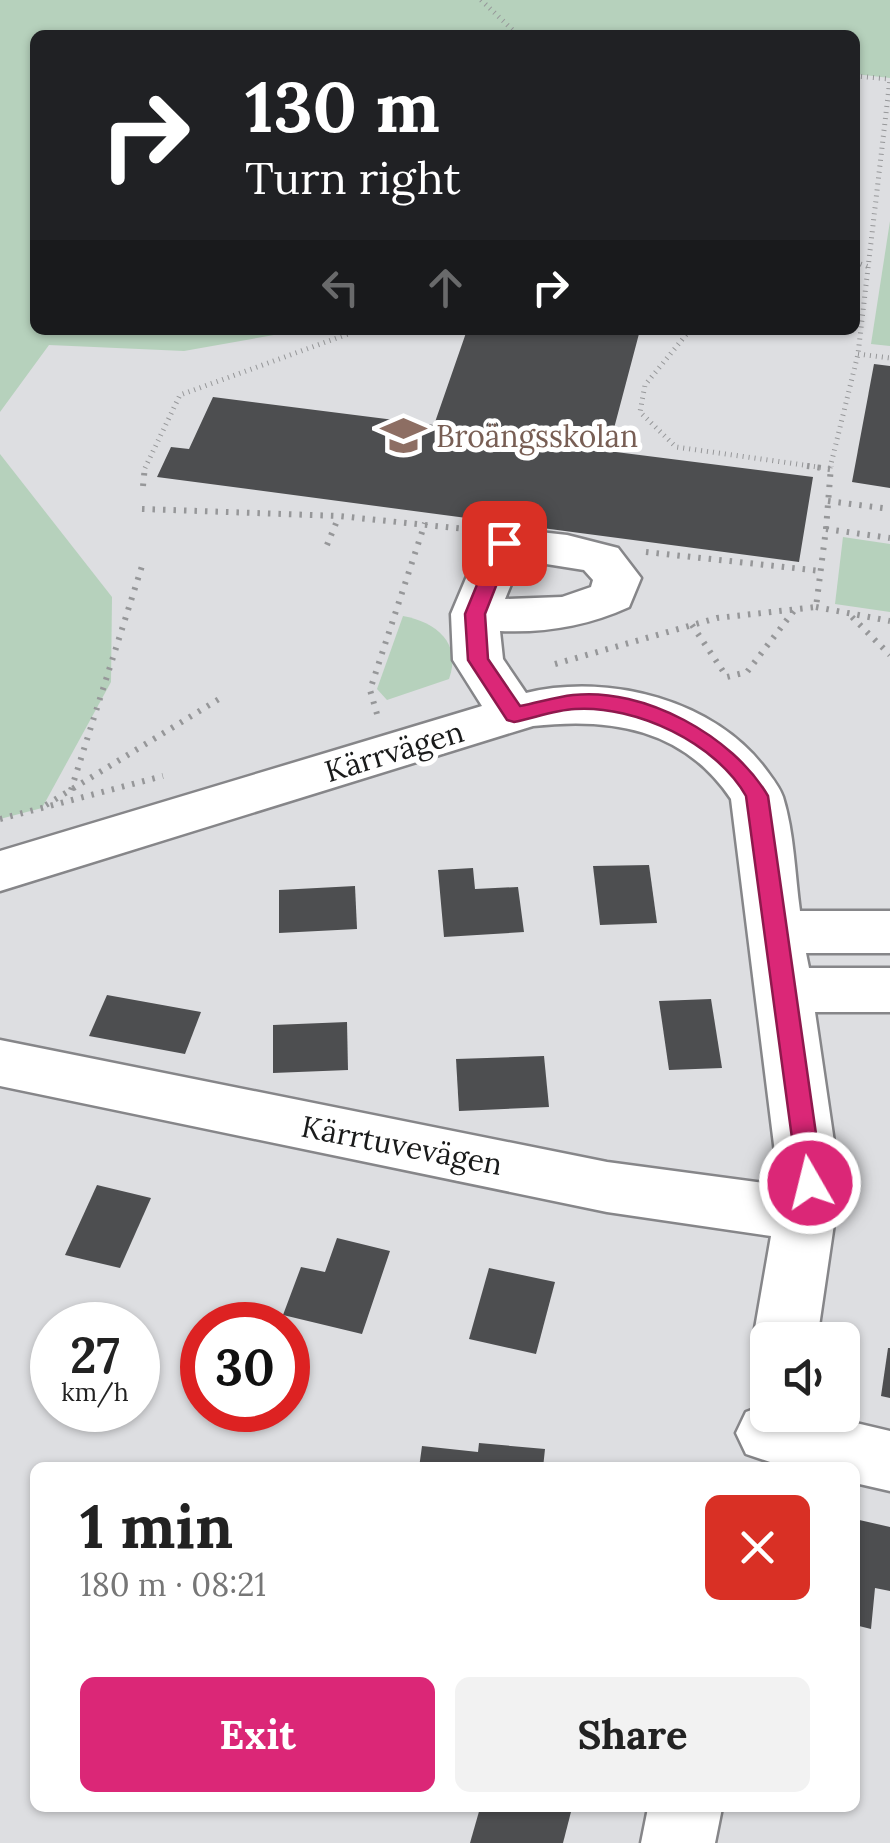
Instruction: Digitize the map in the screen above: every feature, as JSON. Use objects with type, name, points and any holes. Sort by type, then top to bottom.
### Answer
[{"type":"street","points":[[475,614],[478,660],[504,699]]},
{"type":"street","name":"Kärrvägen","points":[[0,871],[504,699],[625,706],[655,715],[715,749],[744,773],[757,796],[810,1183],[788,1322]]},
{"type":"street","points":[[776,932],[890,932]]},
{"type":"street","points":[[784,990],[890,990]]},
{"type":"street","name":"Kärrtuvevägen","points":[[0,1063],[607,1186],[807,1215]]},
{"type":"street","points":[[767,1438],[890,1460]]},
{"type":"street","points":[[678,1843],[684,1812]]},
{"type":"path","points":[[481,0],[513,30]]},
{"type":"path","points":[[816,607],[830,469],[858,354],[890,79],[860,76]]},
{"type":"path","points":[[860,263],[869,266]]},
{"type":"path","points":[[143,486],[145,466],[180,394],[345,335]]},
{"type":"path","points":[[686,335],[645,385],[640,412],[676,447],[830,469]]},
{"type":"path","points":[[858,354],[890,358]]},
{"type":"path","points":[[828,501],[890,509]]},
{"type":"path","points":[[327,545],[339,516]]},
{"type":"path","points":[[377,714],[370,690],[425,523]]},
{"type":"path","points":[[826,529],[890,538]]},
{"type":"path","points":[[71,790],[142,566]]},
{"type":"path","points":[[692,625],[727,677],[746,672],[797,607]]},
{"type":"path","points":[[504,699],[692,625],[797,607],[890,621]]},
{"type":"path","points":[[851,615],[890,655]]},
{"type":"path","points":[[42,808],[224,696]]},
{"type":"green space","points":[[0,0],[890,0],[890,78],[860,75],[860,30],[30,30],[30,335],[274,335],[184,351],[49,345],[0,412]]},
{"type":"green space","points":[[890,221],[890,346],[871,344]]},
{"type":"green space","points":[[0,454],[112,597],[111,682],[42,808],[0,819]]},
{"type":"green space","points":[[843,537],[890,544],[890,612],[835,604]]},
{"type":"green space","points":[[403,616],[426,623],[443,636],[452,655],[452,666],[449,679],[387,700],[377,689]]},
{"type":"building","name":"Broängsskolan","points":[[465,335],[639,335],[608,451],[813,477],[799,562],[157,477],[171,447],[189,449],[213,397],[434,425]]},
{"type":"building","points":[[874,364],[890,366],[890,488],[852,482]]},
{"type":"building","points":[[649,865],[657,923],[600,925],[593,866]]},
{"type":"building","points":[[473,868],[475,889],[518,887],[524,932],[444,937],[438,870]]},
{"type":"building","points":[[355,886],[357,929],[279,933],[279,890]]},
{"type":"building","points":[[107,995],[201,1012],[185,1054],[89,1036]]},
{"type":"building","points":[[711,999],[722,1068],[669,1070],[659,1001]]},
{"type":"building","points":[[347,1022],[348,1070],[273,1073],[273,1025]]},
{"type":"building","points":[[544,1056],[549,1107],[459,1111],[456,1059]]},
{"type":"building","points":[[97,1185],[151,1198],[120,1268],[65,1255]]},
{"type":"building","points":[[337,1238],[390,1251],[362,1334],[310,1321],[310,1302],[288,1302],[301,1267],[325,1272]]},
{"type":"building","points":[[489,1268],[555,1282],[536,1354],[469,1339]]},
{"type":"building","points":[[890,1348],[890,1398],[881,1396]]},
{"type":"building","points":[[479,1443],[545,1449],[544,1462],[420,1462],[422,1446],[478,1452]]},
{"type":"building","points":[[860,1520],[890,1527],[890,1591],[875,1588],[871,1629],[860,1626]]},
{"type":"building","points":[[479,1812],[571,1812],[563,1843],[470,1843]]},
{"type":"place","name":"Broängsskolan","points":[[403,436]]},
{"type":"route","points":[[504,543],[475,614],[478,660],[514,714],[575,702],[625,706],[655,715],[715,749],[744,773],[757,796],[810,1183]]}]
